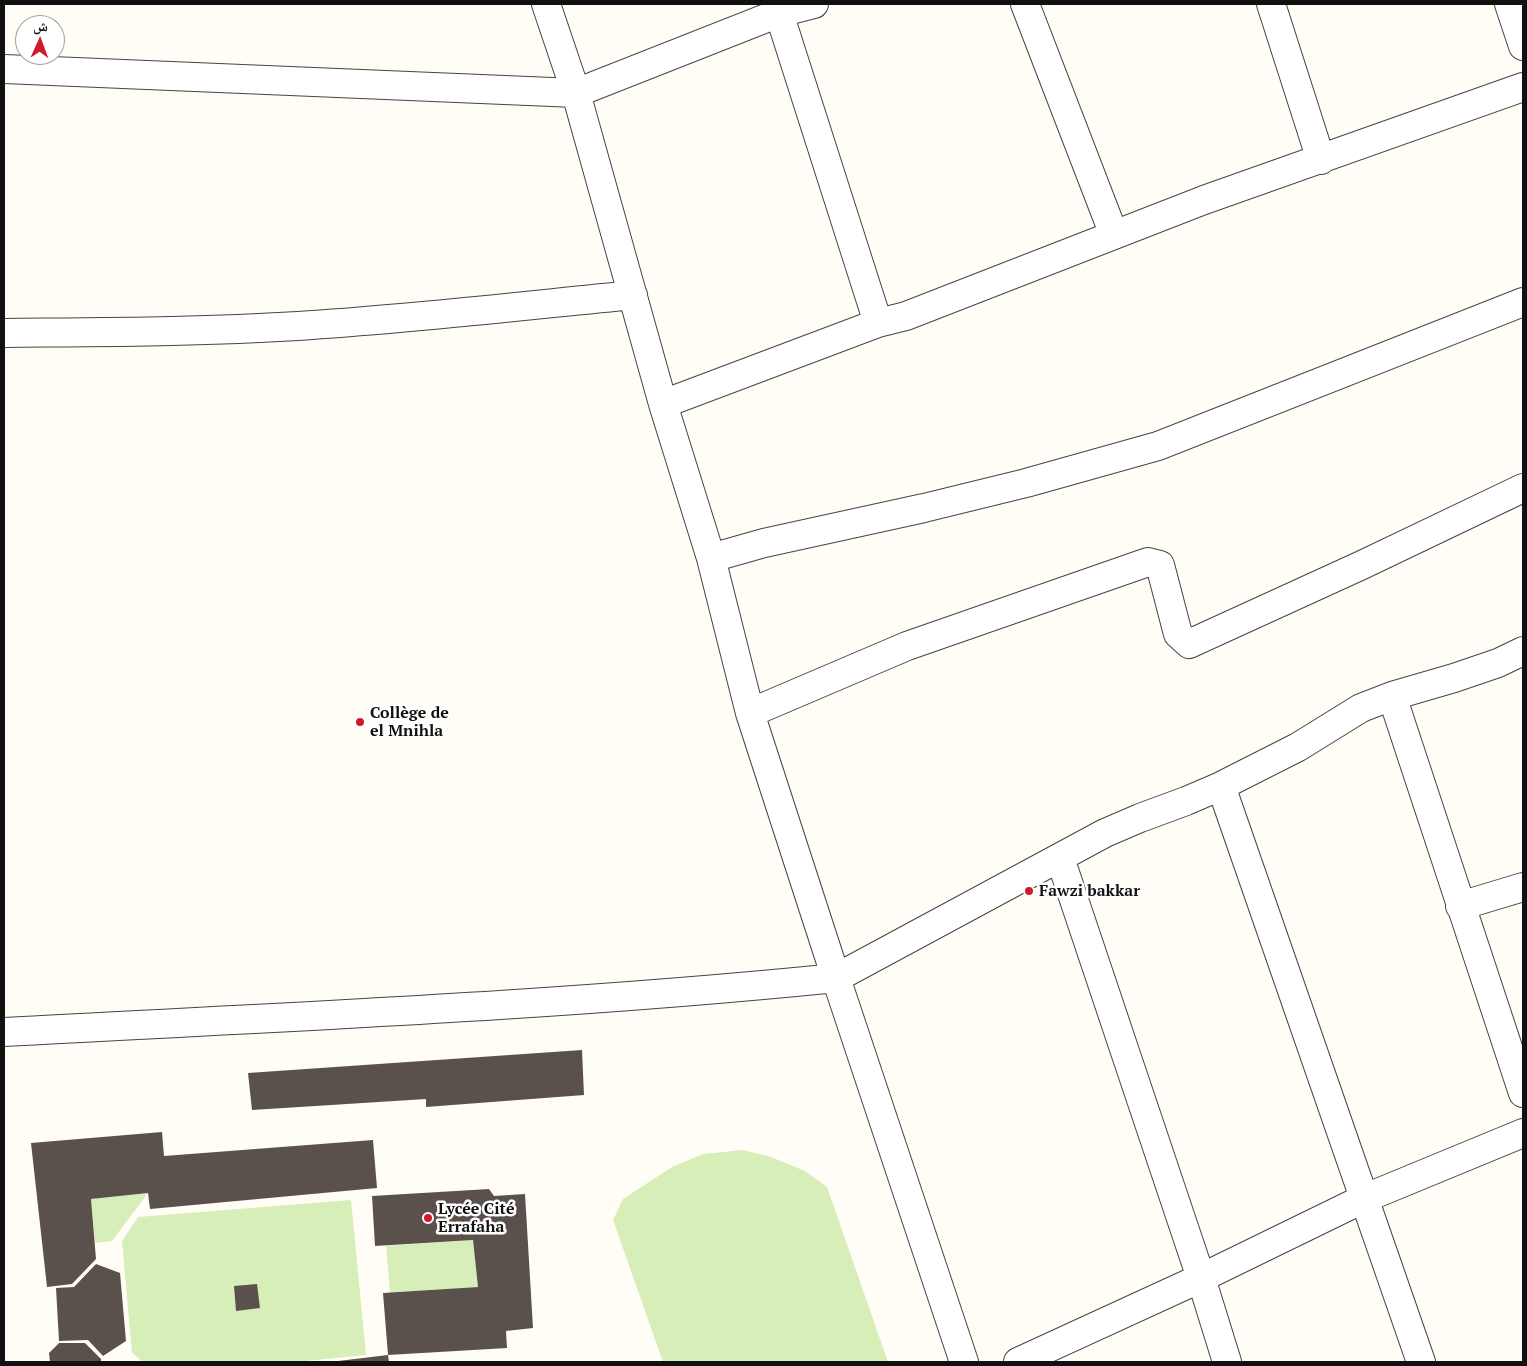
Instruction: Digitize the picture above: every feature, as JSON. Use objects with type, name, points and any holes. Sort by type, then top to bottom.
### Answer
[{"type":"street","points":[[546,4],[576,92],[663,404],[711,558],[750,712],[964,1362]]},
{"type":"street","points":[[4,69],[576,92],[779,13],[814,4]]},
{"type":"street","points":[[1025,4],[1114,235]]},
{"type":"street","points":[[1271,4],[1321,160]]},
{"type":"street","points":[[1509,4],[1523,46]]},
{"type":"street","points":[[779,13],[878,323]]},
{"type":"street","points":[[663,404],[878,323],[906,316],[1204,200],[1523,87]]},
{"type":"street","points":[[4,333],[139,332],[299,326],[633,295]]},
{"type":"street","points":[[711,558],[764,542],[933,506],[1026,483],[1158,446],[1523,302]]},
{"type":"street","points":[[750,712],[907,646],[1148,562],[1160,565],[1178,634],[1189,644],[1362,565],[1523,488]]},
{"type":"street","points":[[4,1032],[557,1002],[836,978],[1105,833],[1221,786],[1298,747],[1362,708],[1392,696],[1454,678],[1523,651]]},
{"type":"street","points":[[1392,696],[1523,1093]]},
{"type":"street","points":[[1221,786],[1421,1362]]},
{"type":"street","points":[[1060,858],[1201,1278],[1227,1362]]},
{"type":"street","points":[[1460,906],[1523,886]]},
{"type":"street","points":[[1018,1362],[1201,1278],[1363,1199],[1523,1133]]},
{"type":"green space","points":[[743,1150],[771,1157],[805,1171],[827,1187],[888,1362],[663,1362],[613,1220],[623,1199],[672,1167],[703,1154]]},
{"type":"green space","points":[[148,1193],[112,1241],[95,1243],[91,1199]]},
{"type":"green space","points":[[351,1200],[366,1355],[295,1362],[143,1362],[132,1353],[122,1241],[138,1217]]},
{"type":"green space","points":[[473,1240],[478,1287],[390,1293],[386,1246]]},
{"type":"building","points":[[582,1050],[584,1095],[426,1107],[426,1099],[252,1110],[248,1073]]},
{"type":"building","points":[[162,1132],[164,1156],[373,1140],[377,1188],[150,1209],[148,1193],[91,1199],[96,1259],[72,1284],[47,1287],[31,1143]]},
{"type":"building","points":[[489,1189],[494,1196],[525,1194],[533,1328],[506,1331],[507,1348],[388,1355],[383,1293],[478,1287],[473,1240],[375,1246],[372,1196]]},
{"type":"building","points":[[96,1264],[120,1273],[126,1341],[103,1356],[88,1340],[59,1341],[56,1288],[74,1287]]},
{"type":"building","points":[[257,1284],[260,1308],[236,1311],[234,1286]]},
{"type":"building","points":[[59,1343],[85,1343],[101,1359],[101,1362],[50,1362],[49,1353]]},
{"type":"building","points":[[388,1355],[389,1362],[338,1362],[338,1361]]},
{"type":"place","name":"Collège de el Mnihla","points":[[360,722]]},
{"type":"place","name":"Fawzi bakkar","points":[[1029,891]]},
{"type":"place","name":"Lycée Cité Errafaha","points":[[428,1218]]}]
